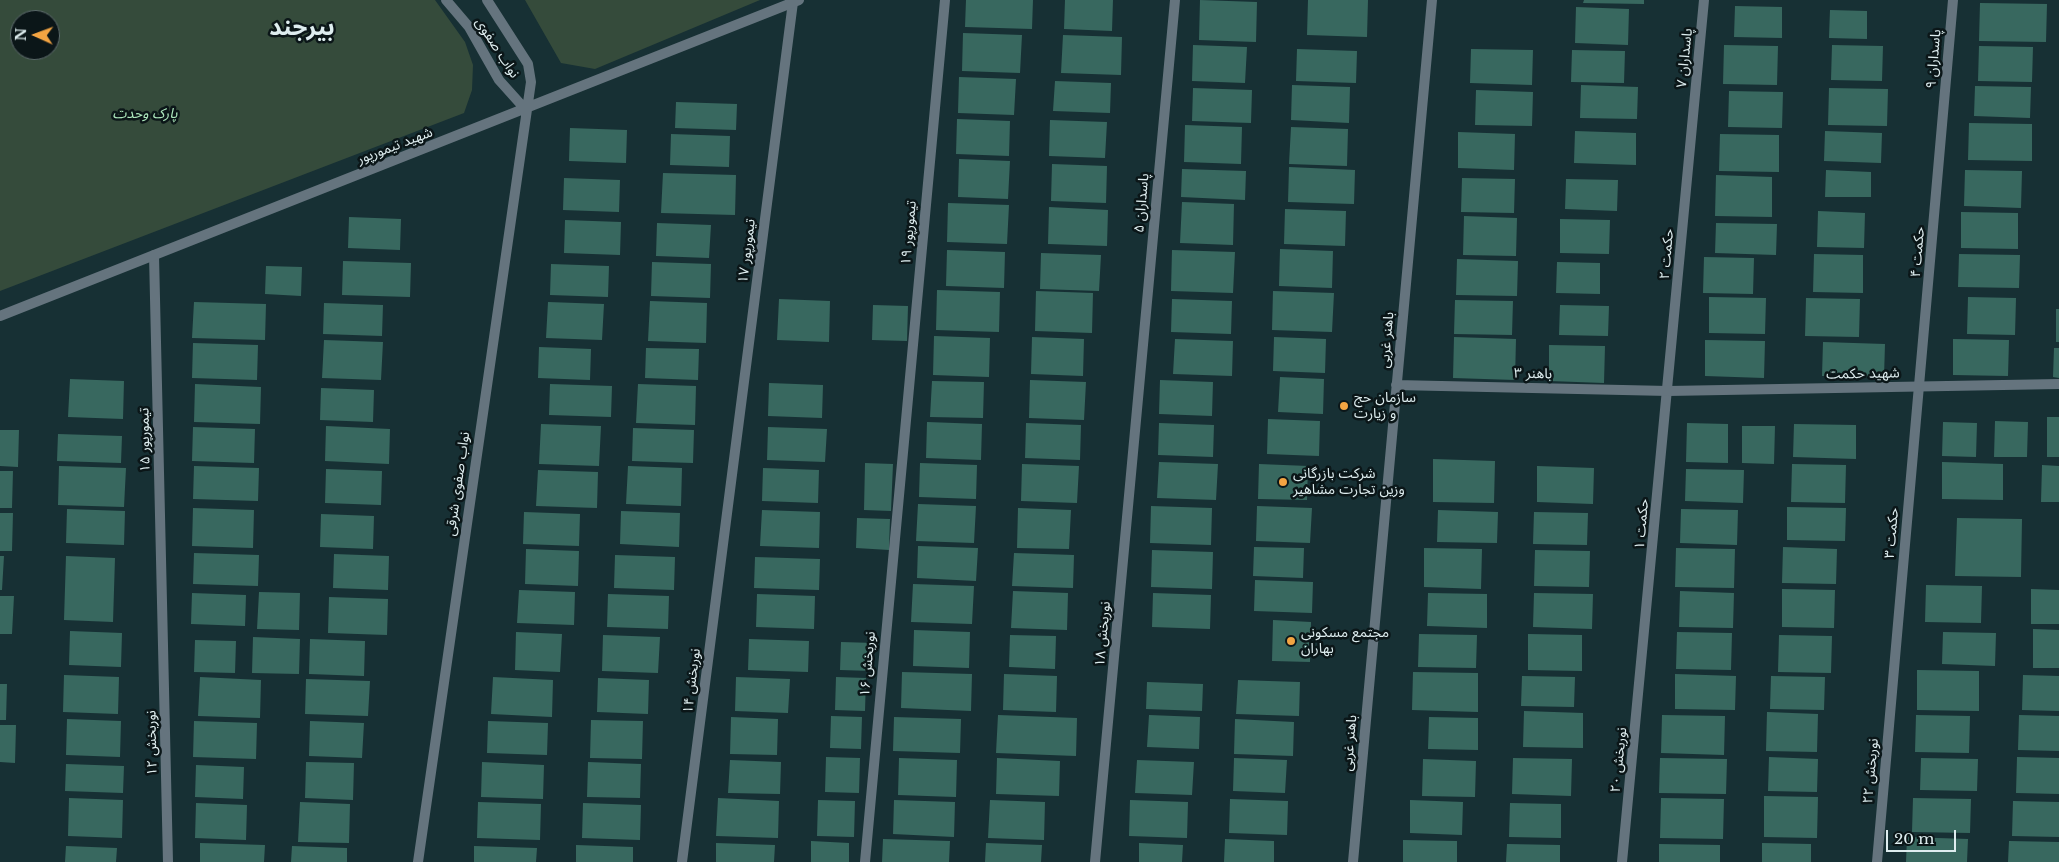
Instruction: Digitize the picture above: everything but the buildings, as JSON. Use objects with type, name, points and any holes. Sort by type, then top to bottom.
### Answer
[{"type":"street","name":"نواب صفوی","points":[[446,0],[469,28],[499,80],[525,109]]},
{"type":"street","name":"نواب صفوی","points":[[488,0],[528,64],[530,82],[525,109]]},
{"type":"street","name":"تیمورپور ۱۹","points":[[900,469],[945,0]]},
{"type":"street","name":"پاسداران ۵","points":[[1137,409],[1175,0]]},
{"type":"street","name":"باهنر غربی","points":[[1352,862],[1432,0]]},
{"type":"street","name":"پاسداران ۷","points":[[1692,120],[1704,0]]},
{"type":"street","name":"پاسداران ۹","points":[[1943,121],[1953,0]]},
{"type":"street","name":"شهید تیمورپور","points":[[0,316],[796,1]]},
{"type":"street","name":"تیمورپور ۱۷","points":[[729,504],[796,1]]},
{"type":"street","name":"نواب صفوی شرقی","points":[[418,862],[525,109]]},
{"type":"street","name":"حکمت ۲","points":[[1668,390],[1692,120]]},
{"type":"street","name":"حکمت ۴","points":[[1920,386],[1943,121]]},
{"type":"street","name":"تیمورپور ۱۵","points":[[154,255],[163,624]]},
{"type":"street","name":"شهید حکمت","points":[[1668,390],[2059,384]]},
{"type":"street","name":"باهنر ۳","points":[[1396,385],[1668,390]]},
{"type":"street","name":"حکمت ۳","points":[[1893,682],[1920,386]]},
{"type":"street","name":"حکمت ۱","points":[[1643,661],[1668,390]]},
{"type":"street","name":"نوربخش ۱۸","points":[[1096,862],[1137,409]]},
{"type":"street","name":"نوربخش ۱۶","points":[[864,862],[900,469]]},
{"type":"street","name":"نوربخش ۱۴","points":[[682,862],[729,504]]},
{"type":"street","name":"نوربخش ۱۲","points":[[163,624],[168,862]]},
{"type":"street","name":"نوربخش ۲۰","points":[[1622,862],[1643,661]]},
{"type":"street","name":"نوربخش ۲۲","points":[[1877,862],[1893,682]]},
{"type":"green space","name":"پارک وحدت","points":[[0,0],[435,0],[465,42],[473,65],[472,90],[464,113],[0,291]]},
{"type":"green space","points":[[525,0],[760,0],[595,69],[561,63]]},
{"type":"place","name":"سازمان حج و زیارت","points":[[1344,406]]},
{"type":"place","name":"شرکت بازرگانی وزین تجارت مشاهیر","points":[[1283,482]]},
{"type":"place","name":"مجتمع مسکونی بهاران","points":[[1291,641]]},
{"type":"district","name":"بیرجند","points":[[302,28]]}]
